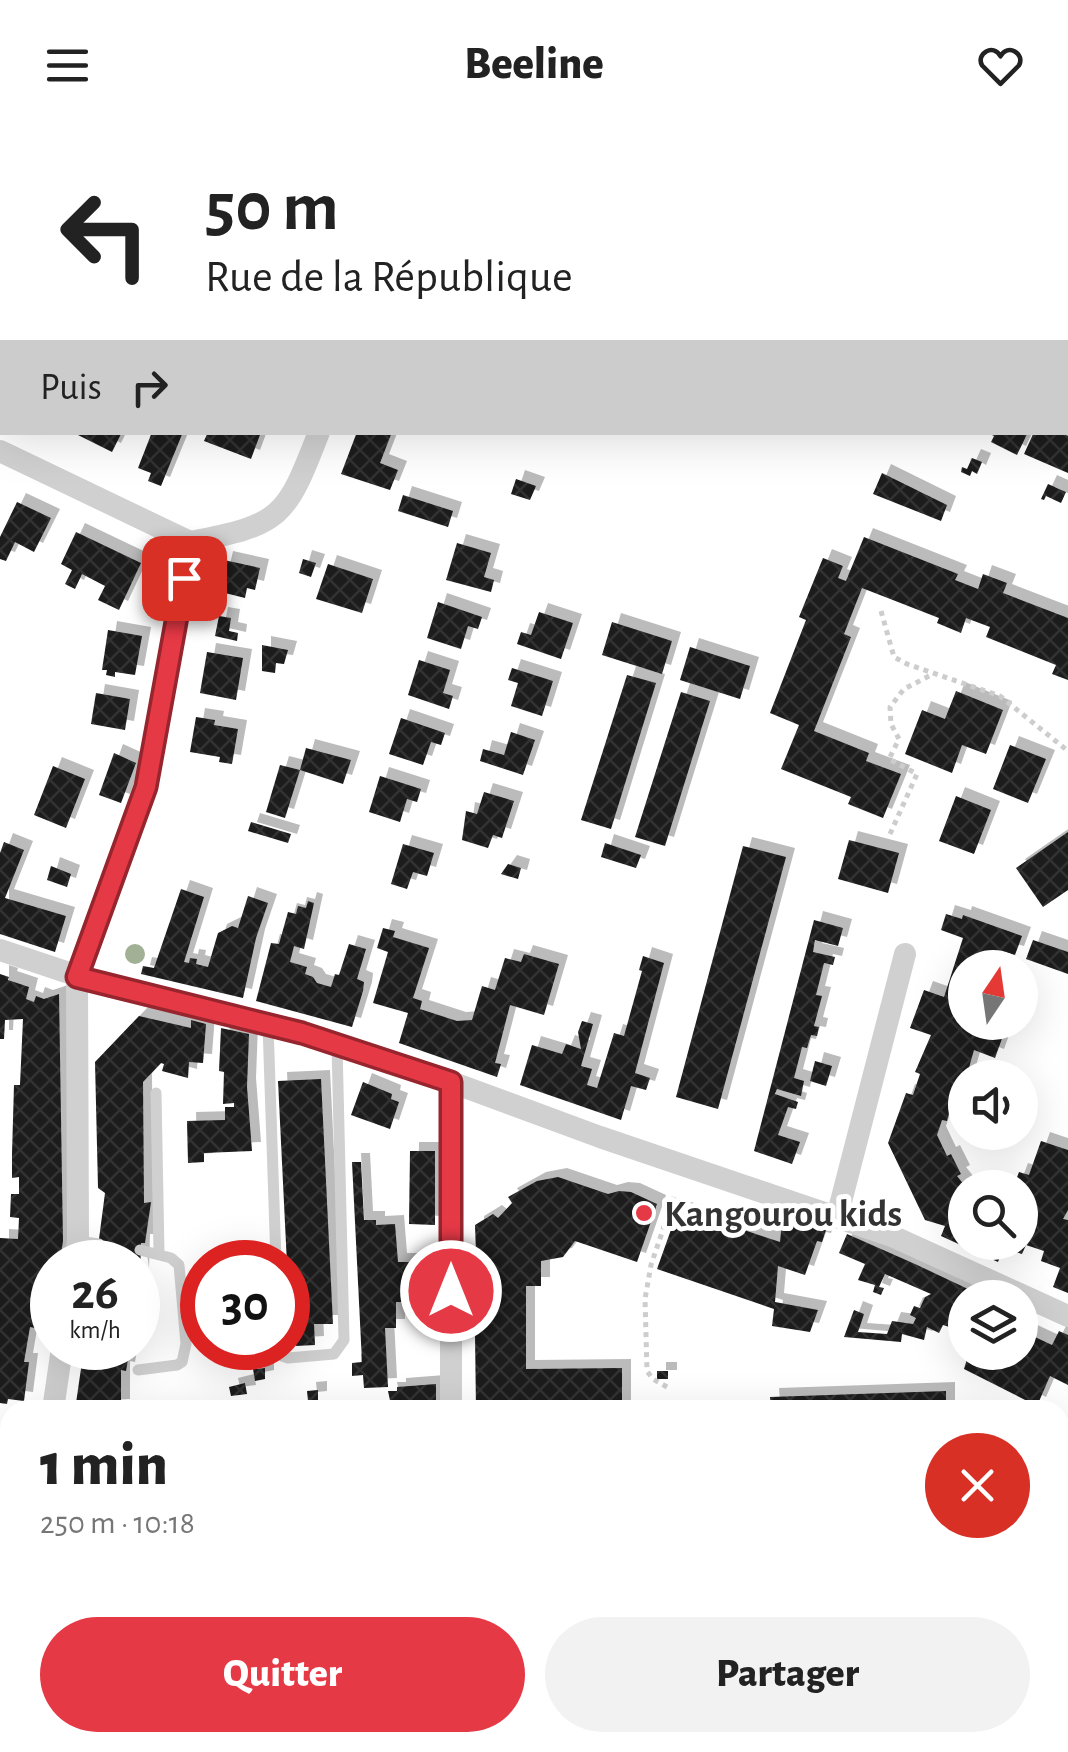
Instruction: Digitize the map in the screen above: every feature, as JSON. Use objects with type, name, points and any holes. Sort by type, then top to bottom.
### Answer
[{"type":"street","points":[[0,450],[190,542],[245,532],[268,521],[286,504],[318,435]]},
{"type":"street","points":[[84,1240],[77,977],[146,787],[190,542]]},
{"type":"street","points":[[0,950],[77,977],[337,1044],[451,1082],[892,1236],[1068,1316]]},
{"type":"street","points":[[837,1216],[906,954]]},
{"type":"street","points":[[451,1082],[451,1400]]},
{"type":"street","points":[[54,1400],[59,1370]]},
{"type":"lane","points":[[268,1025],[275,1240]]},
{"type":"lane","points":[[310,1356],[334,1354],[344,1340],[337,1044]]},
{"type":"lane","points":[[156,1093],[159,1240]]},
{"type":"lane","points":[[160,1255],[180,1265],[185,1353],[182,1362],[160,1367]]},
{"type":"path","points":[[881,612],[894,656],[1000,696],[1068,750]]},
{"type":"path","points":[[890,834],[918,774],[889,759],[899,739],[891,724],[890,707],[904,689],[936,673]]},
{"type":"path","points":[[666,1386],[654,1380],[648,1371],[646,1300],[652,1264],[674,1196]]},
{"type":"building","points":[[78,435],[120,435],[112,452]]},
{"type":"building","points":[[151,435],[182,435],[161,486],[148,481],[151,473],[138,468]]},
{"type":"building","points":[[207,435],[260,435],[251,459],[204,441]]},
{"type":"building","points":[[356,435],[391,435],[380,463],[398,470],[390,490],[341,474]]},
{"type":"building","points":[[1027,435],[1017,455],[991,442],[994,436]]},
{"type":"building","points":[[1033,435],[1066,435],[1068,473],[1024,454]]},
{"type":"building","points":[[972,458],[982,462],[977,474],[972,471],[970,476],[961,472]]},
{"type":"building","points":[[882,473],[947,505],[941,521],[873,494]]},
{"type":"building","points":[[516,479],[536,486],[530,500],[511,494]]},
{"type":"building","points":[[1048,484],[1066,492],[1061,503],[1046,496],[1041,499]]},
{"type":"building","points":[[403,495],[453,511],[448,527],[398,511]]},
{"type":"building","points":[[17,502],[51,518],[34,552],[15,542],[6,561],[0,559],[0,537]]},
{"type":"building","points":[[76,532],[141,563],[119,610],[98,600],[105,586],[82,574],[75,589],[65,584],[72,570],[61,564]]},
{"type":"building","points":[[864,537],[958,574],[955,580],[978,589],[983,574],[1007,583],[1003,593],[1068,618],[1068,680],[1052,674],[1056,665],[986,637],[990,627],[966,618],[961,633],[937,623],[939,618],[862,588],[844,634],[851,637],[814,731],[869,753],[866,761],[901,774],[883,818],[848,804],[851,797],[781,769],[799,725],[770,713],[806,620],[799,617],[823,558],[843,566],[838,578],[846,581]]},
{"type":"building","points":[[457,543],[491,553],[484,577],[494,580],[491,592],[446,580]]},
{"type":"building","points":[[303,559],[316,563],[311,577],[299,573]]},
{"type":"building","points":[[224,560],[260,568],[255,590],[247,588],[245,598],[217,591]]},
{"type":"building","points":[[328,564],[373,579],[362,613],[316,599]]},
{"type":"building","points":[[438,602],[482,617],[478,629],[468,626],[461,649],[427,638]]},
{"type":"building","points":[[539,612],[573,623],[561,659],[517,644],[521,632],[531,635]]},
{"type":"building","points":[[219,616],[231,618],[229,631],[238,633],[237,641],[215,636]]},
{"type":"building","points":[[612,622],[672,641],[662,674],[602,655]]},
{"type":"building","points":[[108,630],[142,636],[135,675],[115,672],[115,677],[102,670]]},
{"type":"building","points":[[262,645],[288,650],[284,664],[276,663],[275,673],[262,671]]},
{"type":"building","points":[[690,647],[750,666],[740,699],[680,680]]},
{"type":"building","points":[[207,652],[243,658],[236,700],[200,693]]},
{"type":"building","points":[[419,660],[450,670],[443,693],[453,696],[449,709],[408,695]]},
{"type":"building","points":[[512,668],[553,681],[542,716],[511,706],[518,683],[508,680]]},
{"type":"building","points":[[627,675],[656,683],[611,829],[581,820]]},
{"type":"building","points":[[956,691],[1003,710],[986,754],[962,745],[952,773],[905,754],[922,710],[945,719]]},
{"type":"building","points":[[681,692],[710,701],[665,846],[635,837]]},
{"type":"building","points":[[96,693],[130,699],[125,730],[91,724]]},
{"type":"building","points":[[196,717],[238,729],[232,764],[219,762],[220,757],[190,752]]},
{"type":"building","points":[[401,718],[445,733],[441,745],[431,742],[423,765],[389,754]]},
{"type":"building","points":[[511,732],[535,740],[523,775],[480,761],[483,749],[504,755]]},
{"type":"building","points":[[1010,745],[1046,759],[1028,803],[993,789]]},
{"type":"building","points":[[306,748],[351,760],[343,784],[300,770]]},
{"type":"building","points":[[114,753],[136,763],[121,803],[99,795]]},
{"type":"building","points":[[280,765],[300,770],[285,818],[266,812]]},
{"type":"building","points":[[53,766],[85,779],[66,828],[34,815]]},
{"type":"building","points":[[380,776],[421,789],[417,802],[407,799],[400,822],[369,812]]},
{"type":"building","points":[[484,792],[514,801],[502,838],[493,835],[488,848],[462,840],[466,811],[477,814]]},
{"type":"building","points":[[956,796],[991,810],[974,854],[939,841]]},
{"type":"building","points":[[251,822],[291,834],[288,843],[248,831]]},
{"type":"building","points":[[1068,832],[1068,890],[1043,907],[1016,868]]},
{"type":"building","points":[[849,840],[899,853],[888,893],[838,879]]},
{"type":"building","points":[[4,842],[24,850],[5,898],[66,916],[55,952],[0,934],[0,853]]},
{"type":"building","points":[[605,843],[641,855],[636,868],[601,857]]},
{"type":"building","points":[[403,844],[434,853],[427,876],[413,872],[407,889],[391,884]]},
{"type":"building","points":[[743,846],[786,857],[718,1109],[676,1097]]},
{"type":"building","points":[[508,864],[521,868],[518,879],[501,874]]},
{"type":"building","points":[[51,866],[71,874],[67,887],[47,880]]},
{"type":"building","points":[[181,889],[204,897],[184,962],[197,959],[196,964],[208,967],[218,933],[232,926],[238,928],[248,896],[268,903],[243,998],[141,974],[143,966],[154,968]]},
{"type":"building","points":[[308,901],[314,903],[304,949],[294,946],[290,962],[307,967],[305,974],[331,987],[349,944],[366,949],[357,979],[364,982],[363,991],[352,1027],[256,1001],[271,943],[279,944],[288,912],[296,914],[298,906],[306,908]]},
{"type":"building","points":[[946,914],[962,919],[963,915],[1022,936],[1017,950],[959,950],[963,938],[941,930]]},
{"type":"building","points":[[814,920],[843,928],[838,946],[815,940],[813,952],[835,957],[833,965],[824,963],[816,995],[822,996],[814,1026],[819,1027],[817,1036],[811,1035],[807,1048],[802,1047],[794,1078],[804,1081],[801,1096],[777,1089],[775,1094],[798,1102],[796,1109],[788,1107],[778,1135],[800,1142],[792,1164],[754,1151]]},
{"type":"building","points":[[383,928],[395,931],[393,937],[429,948],[413,998],[422,1001],[420,1009],[457,1021],[472,1020],[482,986],[495,990],[505,958],[521,962],[524,954],[559,964],[544,1015],[510,1005],[495,1063],[501,1064],[497,1077],[399,1043],[408,1013],[373,1003],[388,952],[377,948]]},
{"type":"building","points":[[1033,940],[1068,952],[1068,974],[1038,963],[1038,950],[1029,950]]},
{"type":"building","points":[[643,956],[664,963],[635,1073],[650,1078],[646,1090],[631,1086],[621,1120],[520,1085],[532,1045],[562,1054],[566,1044],[581,1049],[578,1032],[582,1021],[593,1024],[581,1066],[592,1069],[587,1085],[597,1088],[614,1033],[624,1036]]},
{"type":"building","points":[[0,974],[29,987],[26,999],[34,1002],[36,996],[44,999],[59,994],[63,1240],[30,1240],[30,1327],[24,1362],[29,1362],[24,1400],[0,1400],[0,1238],[18,1239],[19,1218],[10,1217],[11,1194],[19,1194],[19,1177],[12,1178],[12,1154],[14,1085],[20,1085],[23,1019],[5,1020],[4,1039],[0,1039]]},
{"type":"building","points":[[948,985],[948,1040],[1002,1040],[995,1058],[974,1050],[971,1060],[948,1060],[948,1117],[947,1121],[942,1120],[937,1135],[959,1170],[948,1170],[948,1239],[941,1236],[945,1226],[925,1220],[888,1143],[906,1093],[913,1095],[920,1074],[915,1072],[931,1035],[910,1028],[924,990],[944,997]]},
{"type":"building","points":[[139,1016],[191,1028],[191,1020],[206,1024],[203,1063],[189,1062],[188,1078],[162,1071],[161,1063],[143,1082],[144,1203],[151,1202],[145,1240],[99,1240],[105,1193],[98,1188],[95,1062]]},
{"type":"building","points":[[221,1028],[249,1034],[247,1087],[252,1151],[204,1153],[204,1162],[188,1163],[187,1121],[225,1120],[225,1107],[234,1107],[234,1103],[223,1104],[224,1072],[219,1071]]},
{"type":"building","points":[[815,1061],[832,1066],[826,1086],[810,1081]]},
{"type":"building","points":[[321,1079],[333,1324],[314,1324],[315,1345],[310,1345],[310,1240],[286,1240],[278,1081]]},
{"type":"building","points":[[363,1082],[392,1094],[391,1099],[399,1102],[390,1129],[351,1115]]},
{"type":"building","points":[[1041,1141],[1068,1150],[1068,1210],[1063,1219],[1068,1220],[1068,1293],[1053,1287],[1060,1268],[1041,1261],[1044,1251],[1038,1249],[1038,1170],[1031,1170]]},
{"type":"building","points":[[410,1151],[435,1151],[435,1225],[409,1224]]},
{"type":"building","points":[[352,1162],[361,1162],[364,1220],[376,1220],[376,1225],[395,1224],[398,1262],[430,1262],[430,1267],[436,1268],[436,1302],[396,1302],[396,1328],[385,1328],[388,1387],[364,1388],[363,1375],[352,1376],[352,1363],[362,1362]]},
{"type":"building","points":[[558,1177],[608,1194],[631,1192],[657,1204],[637,1262],[575,1241],[563,1257],[541,1261],[541,1286],[526,1286],[526,1369],[622,1368],[622,1400],[476,1400],[475,1334],[483,1322],[484,1310],[478,1310],[475,1225],[493,1214],[498,1218],[512,1203],[508,1197],[537,1181]]},
{"type":"building","points":[[678,1210],[705,1217],[731,1235],[733,1229],[741,1229],[780,1242],[783,1212],[827,1227],[822,1242],[817,1241],[805,1275],[778,1266],[775,1302],[818,1310],[810,1332],[772,1326],[774,1309],[657,1269]]},
{"type":"building","points":[[847,1234],[949,1280],[948,1327],[943,1325],[939,1333],[927,1327],[924,1340],[902,1334],[901,1342],[844,1337],[854,1310],[864,1314],[858,1332],[887,1334],[892,1321],[913,1324],[916,1318],[910,1315],[914,1306],[920,1308],[931,1294],[885,1274],[879,1287],[884,1288],[881,1295],[873,1292],[875,1285],[858,1280],[865,1264],[839,1253]]},
{"type":"building","points":[[1059,1331],[1068,1335],[1068,1385],[1050,1376],[1040,1400],[1025,1400],[966,1370],[1038,1370],[1038,1338],[1052,1345]]},
{"type":"building","points":[[81,1370],[121,1370],[121,1400],[76,1400]]},
{"type":"building","points":[[253,1370],[265,1370],[265,1379],[255,1381]]},
{"type":"building","points":[[657,1371],[668,1371],[668,1379],[657,1379]]},
{"type":"building","points":[[245,1383],[247,1394],[231,1396],[229,1387]]},
{"type":"building","points":[[436,1384],[436,1400],[390,1400],[388,1391],[397,1391],[397,1387]]},
{"type":"building","points":[[318,1390],[318,1400],[308,1400],[307,1391]]},
{"type":"building","points":[[946,1391],[946,1400],[770,1397]]},
{"type":"place","name":"Kangourou kids","points":[[644,1213]]},
{"type":"route","points":[[184,578],[146,787],[77,977],[302,1033],[451,1082],[451,1291]]}]
